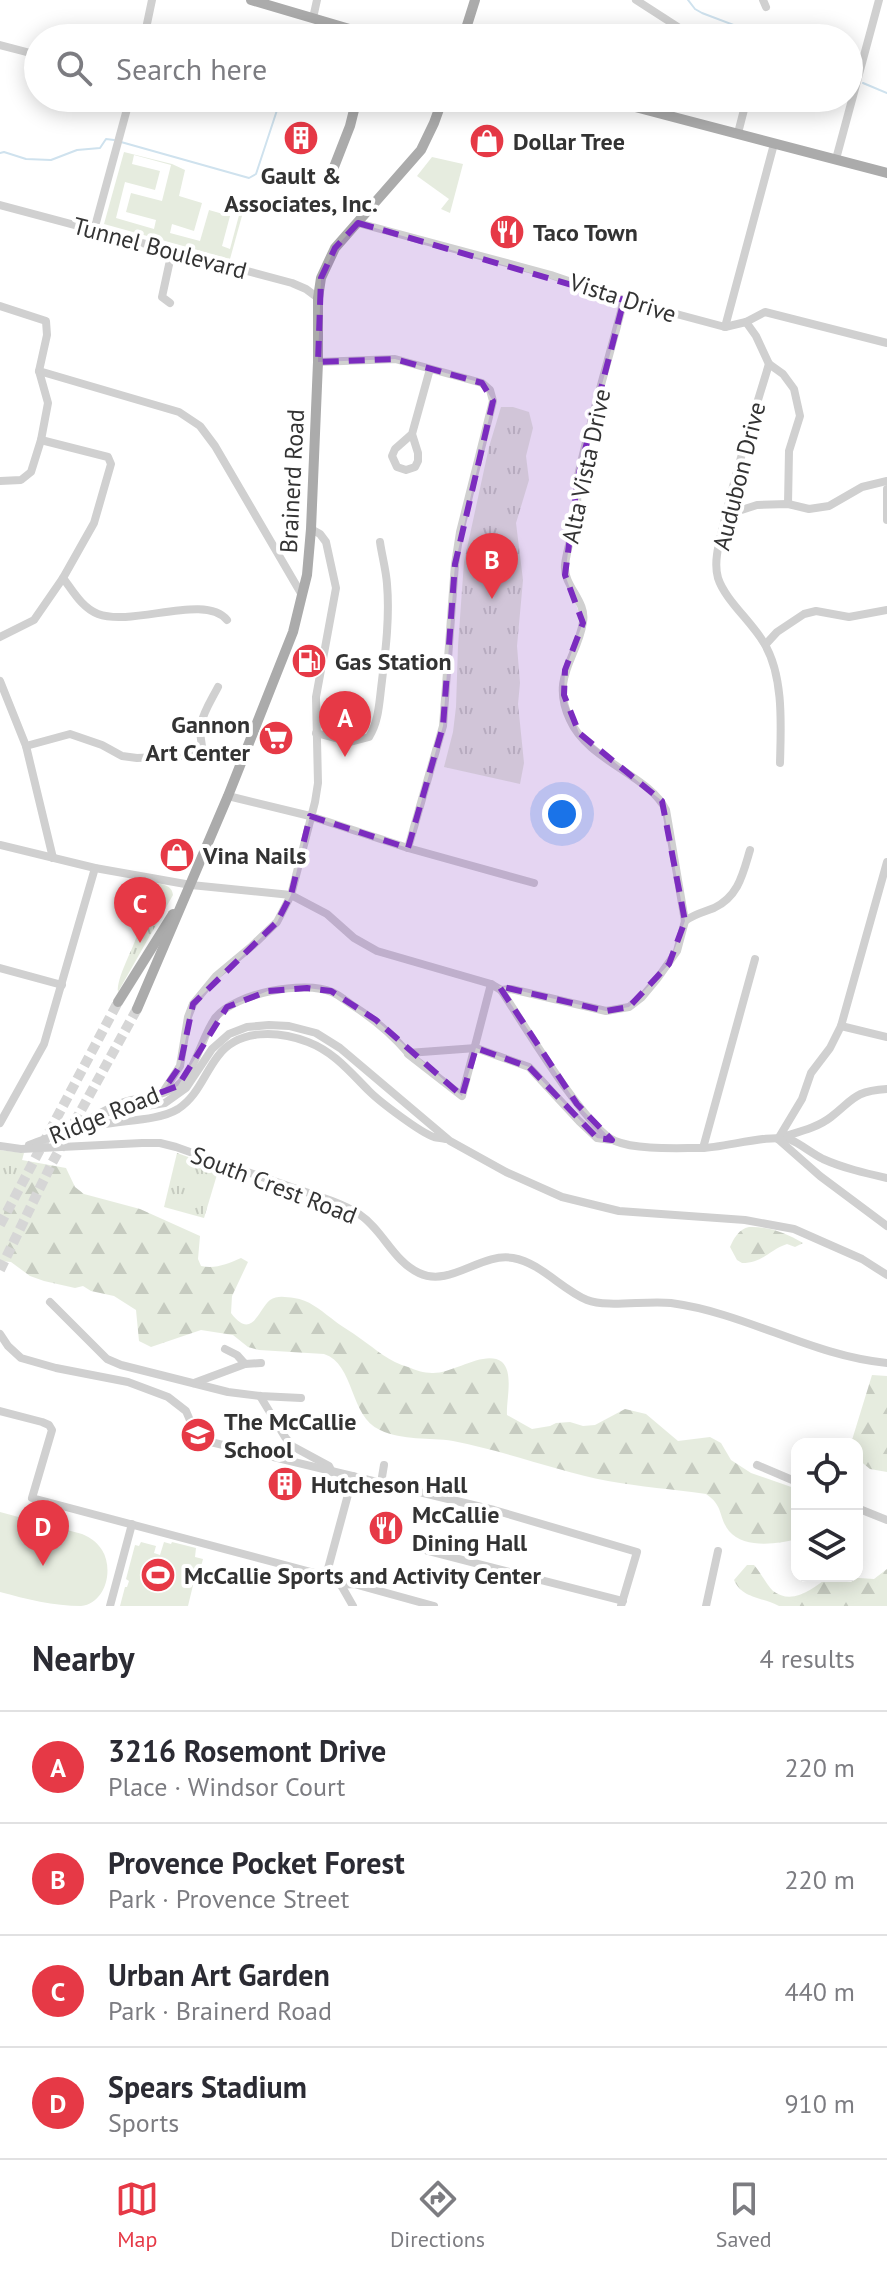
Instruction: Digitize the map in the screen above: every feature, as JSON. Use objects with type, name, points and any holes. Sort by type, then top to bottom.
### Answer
[{"type":"main road","points":[[251,0],[333,24]]},
{"type":"main road","points":[[467,24],[475,0]]},
{"type":"main road","points":[[334,167],[354,112]]},
{"type":"main road","name":"Brainerd Road","points":[[137,1009],[228,796],[293,632],[307,575],[318,362],[318,298],[325,266],[335,248],[421,150],[438,112]]},
{"type":"main road","points":[[656,112],[887,173]]},
{"type":"main road","name":"Brainerd Road","points":[[118,1002],[191,885]]},
{"type":"street","points":[[147,24],[152,0]]},
{"type":"street","points":[[313,18],[317,0]]},
{"type":"street","points":[[636,0],[673,24]]},
{"type":"street","points":[[863,59],[879,0]]},
{"type":"street","points":[[0,45],[24,51]]},
{"type":"street","points":[[94,230],[126,112]]},
{"type":"street","points":[[738,133],[743,112]]},
{"type":"street","points":[[836,159],[849,112]]},
{"type":"street","points":[[725,327],[774,144]]},
{"type":"street","name":"Tunnel Boulevard","points":[[0,205],[292,283],[318,298]]},
{"type":"street","name":"Vista Drive","points":[[358,223],[551,275],[624,300],[725,327],[746,322],[765,312],[887,343]]},
{"type":"street","points":[[170,303],[162,297],[172,251]]},
{"type":"street","name":"Alta Vista Drive","points":[[501,990],[511,989],[606,1011],[629,1007],[642,997],[669,964],[677,951],[685,921],[662,801],[601,756],[579,733],[571,723],[564,695],[565,670],[584,613],[565,575],[577,511],[578,477],[624,300]]},
{"type":"street","points":[[0,306],[46,321],[47,335],[39,371],[48,403],[31,472],[21,480],[0,481]]},
{"type":"street","points":[[746,322],[769,364],[783,374],[794,389],[800,416],[789,451],[788,504]]},
{"type":"street","points":[[318,362],[395,359],[482,383],[490,390],[493,401],[456,554],[443,726],[408,848]]},
{"type":"street","name":"Audubon Drive","points":[[769,364],[733,482],[718,550],[718,577],[766,644],[772,661],[780,700],[780,763]]},
{"type":"street","points":[[412,434],[430,369]]},
{"type":"street","points":[[39,371],[179,412],[200,426],[215,446],[302,595]]},
{"type":"street","points":[[0,637],[34,620],[63,578],[94,523],[111,464],[108,457],[41,440]]},
{"type":"street","points":[[726,515],[757,505],[788,504],[809,509],[829,506],[862,487],[887,481]]},
{"type":"street","points":[[887,489],[887,520]]},
{"type":"street","points":[[162,1092],[180,1066],[193,1004],[216,976],[277,922],[291,895],[319,778],[316,697],[336,588],[326,542],[311,529]]},
{"type":"street","points":[[316,733],[350,742],[369,737],[374,730],[386,652],[388,605],[380,542]]},
{"type":"street","points":[[63,578],[83,605],[99,615],[137,617],[209,608],[221,612],[227,620]]},
{"type":"street","points":[[766,644],[777,632],[804,614],[816,611],[849,617],[887,610]]},
{"type":"street","points":[[0,681],[26,746],[53,858]]},
{"type":"street","points":[[204,754],[198,731],[218,687]]},
{"type":"street","points":[[26,746],[70,734],[122,756],[137,758],[245,753]]},
{"type":"street","points":[[228,796],[310,816],[408,848],[534,883]]},
{"type":"street","points":[[1,845],[95,868],[191,885],[291,895],[327,914],[354,938],[377,951],[491,984],[501,990],[577,1104],[612,1140]]},
{"type":"street","points":[[685,921],[724,903],[734,894],[750,850]]},
{"type":"street","points":[[778,1139],[802,1099],[811,1073],[830,1048],[841,1026],[887,862]]},
{"type":"street","points":[[0,1123],[44,1045],[95,868]]},
{"type":"street","points":[[703,1148],[755,959]]},
{"type":"street","points":[[0,968],[62,985]]},
{"type":"street","points":[[476,1048],[491,984]]},
{"type":"street","name":"Ridge Road","points":[[21,1149],[123,1102],[142,1099],[178,1086],[197,1058],[218,1015],[247,997],[268,991],[307,988],[331,991],[376,1020],[408,1053],[462,1096],[476,1048]]},
{"type":"street","points":[[102,1113],[165,1103],[186,1088],[212,1049],[229,1034],[247,1027],[279,1025],[323,1037],[349,1055],[450,1141],[506,1172],[562,1197],[619,1211],[745,1220],[794,1229],[862,1259],[887,1275]]},
{"type":"street","points":[[841,1026],[887,1037]]},
{"type":"street","points":[[57,1135],[155,1117],[176,1110],[200,1087],[226,1047],[248,1036],[272,1034],[289,1035],[317,1045],[335,1057],[372,1095],[427,1134],[450,1141]]},
{"type":"street","points":[[408,1053],[476,1048],[529,1067],[597,1138],[632,1146],[703,1148],[778,1139],[829,1119],[853,1096],[870,1090],[887,1089]]},
{"type":"street","points":[[778,1139],[793,1141],[823,1159],[844,1167],[887,1178]]},
{"type":"street","points":[[778,1139],[820,1176],[887,1226]]},
{"type":"street","name":"South Crest Road","points":[[0,1146],[21,1149],[160,1143],[346,1207],[374,1226],[407,1266],[422,1275],[441,1276],[498,1258],[513,1258],[533,1266],[587,1300],[653,1301],[683,1305],[745,1321],[844,1357],[887,1363]]},
{"type":"street","points":[[50,1302],[107,1359],[121,1365],[228,1392],[301,1398]]},
{"type":"street","points":[[0,1334],[21,1358],[128,1382],[168,1397],[186,1411],[196,1442],[494,1510],[637,1552],[622,1604],[428,1551]]},
{"type":"street","points":[[225,1349],[245,1364]]},
{"type":"street","points":[[194,1384],[245,1364],[261,1363]]},
{"type":"street","points":[[128,1382],[137,1368]]},
{"type":"street","points":[[260,1396],[292,1446],[329,1466],[332,1473]]},
{"type":"street","points":[[0,1411],[42,1422],[52,1430],[32,1498],[326,1576],[341,1585],[353,1606]]},
{"type":"street","points":[[381,1483],[384,1465]]},
{"type":"street","points":[[757,1465],[791,1479]]},
{"type":"street","points":[[326,1576],[353,1476]]},
{"type":"street","points":[[862,1510],[887,1520]]},
{"type":"street","points":[[110,1606],[132,1524]]},
{"type":"street","points":[[706,1606],[718,1551]]},
{"type":"street","points":[[341,1585],[354,1584],[434,1606]]},
{"type":"highlighted area","points":[[358,223],[624,300],[578,477],[565,575],[583,623],[565,670],[564,695],[579,733],[662,801],[685,921],[669,964],[629,1007],[606,1011],[499,986],[577,1104],[612,1140],[597,1138],[529,1067],[476,1048],[462,1096],[376,1020],[331,991],[307,988],[268,991],[227,1007],[178,1086],[162,1092],[180,1066],[193,1004],[277,922],[291,895],[310,816],[408,848],[443,726],[455,564],[493,401],[482,383],[395,359],[318,362],[321,278],[335,248]]},
{"type":"green space","points":[[124,152],[172,164],[185,170],[179,196],[202,203],[194,231],[172,224],[170,233],[200,241],[209,210],[230,216],[222,246],[230,249],[242,204],[245,205],[230,259],[104,224]],"holes":[[[134,155],[171,165],[162,201],[131,193],[126,212],[156,220],[154,229],[116,218],[125,182],[155,190],[160,171],[132,164]]]},
{"type":"green space","points":[[432,157],[463,164],[450,213],[441,209],[449,199],[417,176]]},
{"type":"green space","points":[[501,407],[529,412],[533,428],[526,456],[529,480],[516,523],[523,580],[517,646],[518,704],[524,763],[520,784],[444,767],[456,707],[464,562]]},
{"type":"green space","points":[[148,882],[167,886],[173,895],[118,992],[138,932]]},
{"type":"green space","points":[[0,1150],[24,1153],[10,1204],[7,1204],[3,1216],[0,1215]]},
{"type":"green space","points":[[177,1153],[219,1168],[204,1218],[164,1207]]},
{"type":"green space","points":[[22,1160],[66,1168],[75,1187],[84,1194],[140,1209],[200,1236],[198,1259],[201,1266],[217,1266],[241,1258],[248,1262],[232,1296],[231,1313],[244,1324],[254,1321],[273,1298],[299,1299],[318,1308],[389,1359],[417,1370],[440,1372],[487,1358],[502,1362],[509,1380],[507,1415],[532,1429],[570,1422],[583,1426],[595,1425],[625,1409],[646,1414],[678,1441],[710,1437],[721,1443],[731,1460],[751,1473],[791,1487],[791,1540],[762,1544],[735,1537],[726,1526],[716,1503],[706,1494],[608,1481],[472,1445],[407,1437],[380,1430],[363,1414],[341,1368],[324,1354],[259,1350],[248,1347],[233,1335],[201,1330],[151,1347],[139,1341],[136,1310],[114,1296],[83,1286],[75,1288],[44,1281],[30,1276],[11,1262],[0,1261],[0,1161]]},
{"type":"green space","points":[[749,1227],[777,1231],[803,1243],[795,1247],[787,1244],[761,1259],[742,1263],[730,1247],[735,1237]]},
{"type":"green space","points":[[872,1375],[887,1376],[887,1472],[870,1469],[863,1463],[863,1438],[853,1438]]},
{"type":"green space","points":[[0,1512],[82,1534],[96,1542],[106,1558],[107,1566],[105,1584],[97,1599],[90,1604],[71,1606],[0,1592]]},
{"type":"green space","name":"McCallie Sports and Activity Center","points":[[141,1542],[156,1546],[154,1553],[160,1555],[164,1542],[196,1548],[195,1557],[203,1559],[199,1574],[189,1572],[189,1576],[195,1577],[188,1606],[120,1606],[129,1581],[126,1579],[135,1545],[139,1546]]},
{"type":"green space","points":[[747,1565],[754,1565],[773,1591],[788,1597],[803,1594],[822,1582],[874,1579],[887,1569],[887,1606],[779,1606],[742,1591],[734,1580]]},
{"type":"waterway","points":[[688,0],[702,13],[731,24]]},
{"type":"waterway","points":[[863,83],[887,93]]},
{"type":"waterway","points":[[121,142],[249,178],[256,174],[276,112]]},
{"type":"waterway","points":[[0,153],[26,159],[51,160],[77,150],[100,148],[106,139],[114,140]]},
{"type":"tunnel","points":[[0,1225],[118,1002]]},
{"type":"tunnel","points":[[0,1270],[52,1163],[137,1009]]},
{"type":"place","name":"Gault & Associates, Inc.","points":[[301,138]]},
{"type":"place","name":"Dollar Tree","points":[[487,141]]},
{"type":"place","name":"Taco Town","points":[[507,232]]},
{"type":"place","name":"Provence Pocket Forest","points":[[492,599]]},
{"type":"place","name":"Gas Station","points":[[309,661]]},
{"type":"place","name":"Gannon Art Center","points":[[276,738]]},
{"type":"place","name":"3216 Rosemont Drive","points":[[345,757]]},
{"type":"place","name":"Vina Nails","points":[[177,855]]},
{"type":"place","name":"Urban Art Garden","points":[[140,943]]},
{"type":"place","name":"The McCallie School","points":[[198,1435]]},
{"type":"place","name":"Hutcheson Hall","points":[[285,1484]]},
{"type":"place","name":"McCallie Dining Hall","points":[[386,1528]]},
{"type":"place","name":"Spears Stadium","points":[[43,1566]]},
{"type":"place","name":"McCallie Sports and Activity Center","points":[[158,1575]]}]
